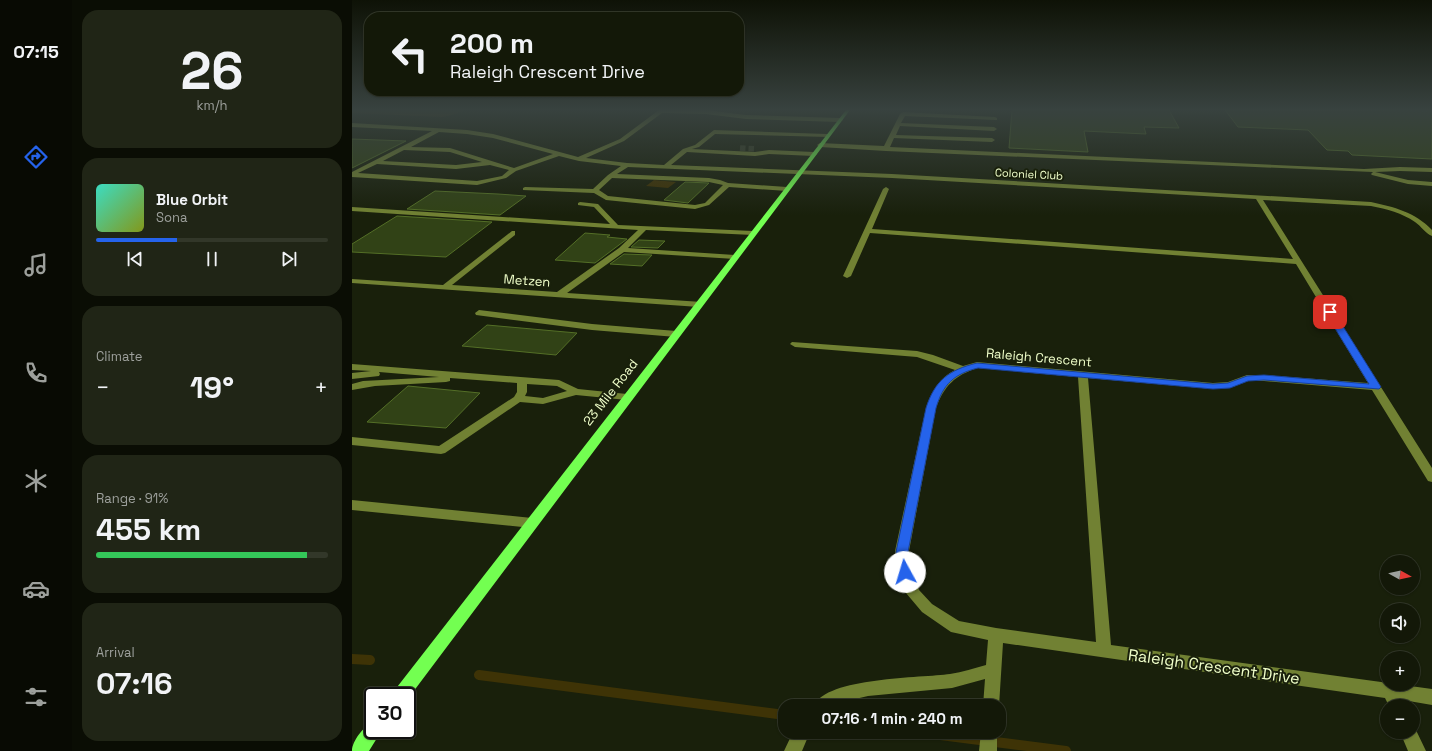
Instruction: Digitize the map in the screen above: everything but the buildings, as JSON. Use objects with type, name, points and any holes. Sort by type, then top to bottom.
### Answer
[{"type":"main road","name":"23 Mile Road","points":[[407,687],[820,145]]},
{"type":"main road","points":[[358,751],[367,739]]},
{"type":"street","points":[[352,175],[410,145]]},
{"type":"street","name":"Coloniel Club","points":[[526,145],[579,159],[627,165],[892,176],[1371,204],[1390,207],[1407,213],[1424,224],[1432,234]]},
{"type":"street","points":[[579,159],[611,145]]},
{"type":"street","points":[[821,145],[1364,171],[1400,169],[1432,170]]},
{"type":"street","points":[[886,149],[888,145]]},
{"type":"street","points":[[991,153],[992,145]]},
{"type":"street","points":[[665,167],[685,150],[697,146],[740,148]]},
{"type":"street","points":[[404,148],[450,150],[514,170]]},
{"type":"street","points":[[757,149],[769,152]]},
{"type":"street","points":[[685,150],[755,154],[769,152],[814,154]]},
{"type":"street","points":[[352,175],[477,183],[504,177],[514,170],[558,154]]},
{"type":"street","points":[[376,162],[456,167],[489,163]]},
{"type":"street","points":[[595,191],[610,176],[627,165]]},
{"type":"street","points":[[1364,171],[1408,182],[1432,184]]},
{"type":"street","points":[[610,176],[709,180],[718,181],[727,186],[787,189]]},
{"type":"street","points":[[525,189],[595,191],[602,194],[606,198],[694,206],[706,204],[727,186]]},
{"type":"street","points":[[847,276],[886,190]]},
{"type":"street","points":[[1258,197],[1432,478]]},
{"type":"street","points":[[580,204],[596,205],[616,227]]},
{"type":"street","points":[[352,210],[616,227],[753,233]]},
{"type":"street","points":[[558,295],[622,250],[644,228]]},
{"type":"street","points":[[868,231],[1298,262]]},
{"type":"street","points":[[444,287],[512,233]]},
{"type":"street","points":[[622,250],[735,257]]},
{"type":"street","name":"Metzen","points":[[352,281],[699,304]]},
{"type":"street","points":[[479,313],[592,327],[676,334]]},
{"type":"street","points":[[795,344],[917,354],[930,357],[962,369]]},
{"type":"street","name":"Raleigh Crescent","points":[[996,635],[956,627],[927,608],[913,593],[905,572],[902,552],[931,408],[935,395],[941,385],[950,376],[962,369],[977,365],[1213,386],[1230,385],[1247,378],[1264,378],[1376,387]]},
{"type":"street","points":[[352,367],[559,383],[576,392]]},
{"type":"street","points":[[352,376],[403,371]]},
{"type":"street","points":[[1083,375],[1104,651]]},
{"type":"street","points":[[352,387],[368,382],[427,381],[468,376]]},
{"type":"street","points":[[352,442],[441,450],[518,399],[522,392],[522,381]]},
{"type":"street","points":[[518,399],[543,401],[576,392],[627,397]]},
{"type":"street","points":[[352,505],[532,523]]},
{"type":"street","points":[[992,699],[996,635]]},
{"type":"street","name":"Raleigh Crescent Drive","points":[[996,635],[1104,651],[1394,699],[1432,697]]},
{"type":"street","points":[[837,699],[845,695],[875,688],[953,681],[994,670]]},
{"type":"street","points":[[793,751],[799,739]]},
{"type":"street","points":[[988,751],[989,739]]},
{"type":"street","points":[[1411,739],[1416,751]]},
{"type":"shaded area","points":[[654,180],[676,182],[668,188],[646,186]]},
{"type":"waterway","points":[[352,659],[370,660]]},
{"type":"waterway","points":[[479,675],[778,714]]},
{"type":"waterway","points":[[972,739],[1066,751]]},
{"type":"tunnel","points":[[740,148],[757,149]]},
{"type":"route","points":[[905,572],[902,552],[931,408],[935,395],[941,385],[950,376],[962,369],[977,365],[1213,386],[1230,385],[1247,378],[1264,378],[1376,387],[1330,312]]}]
